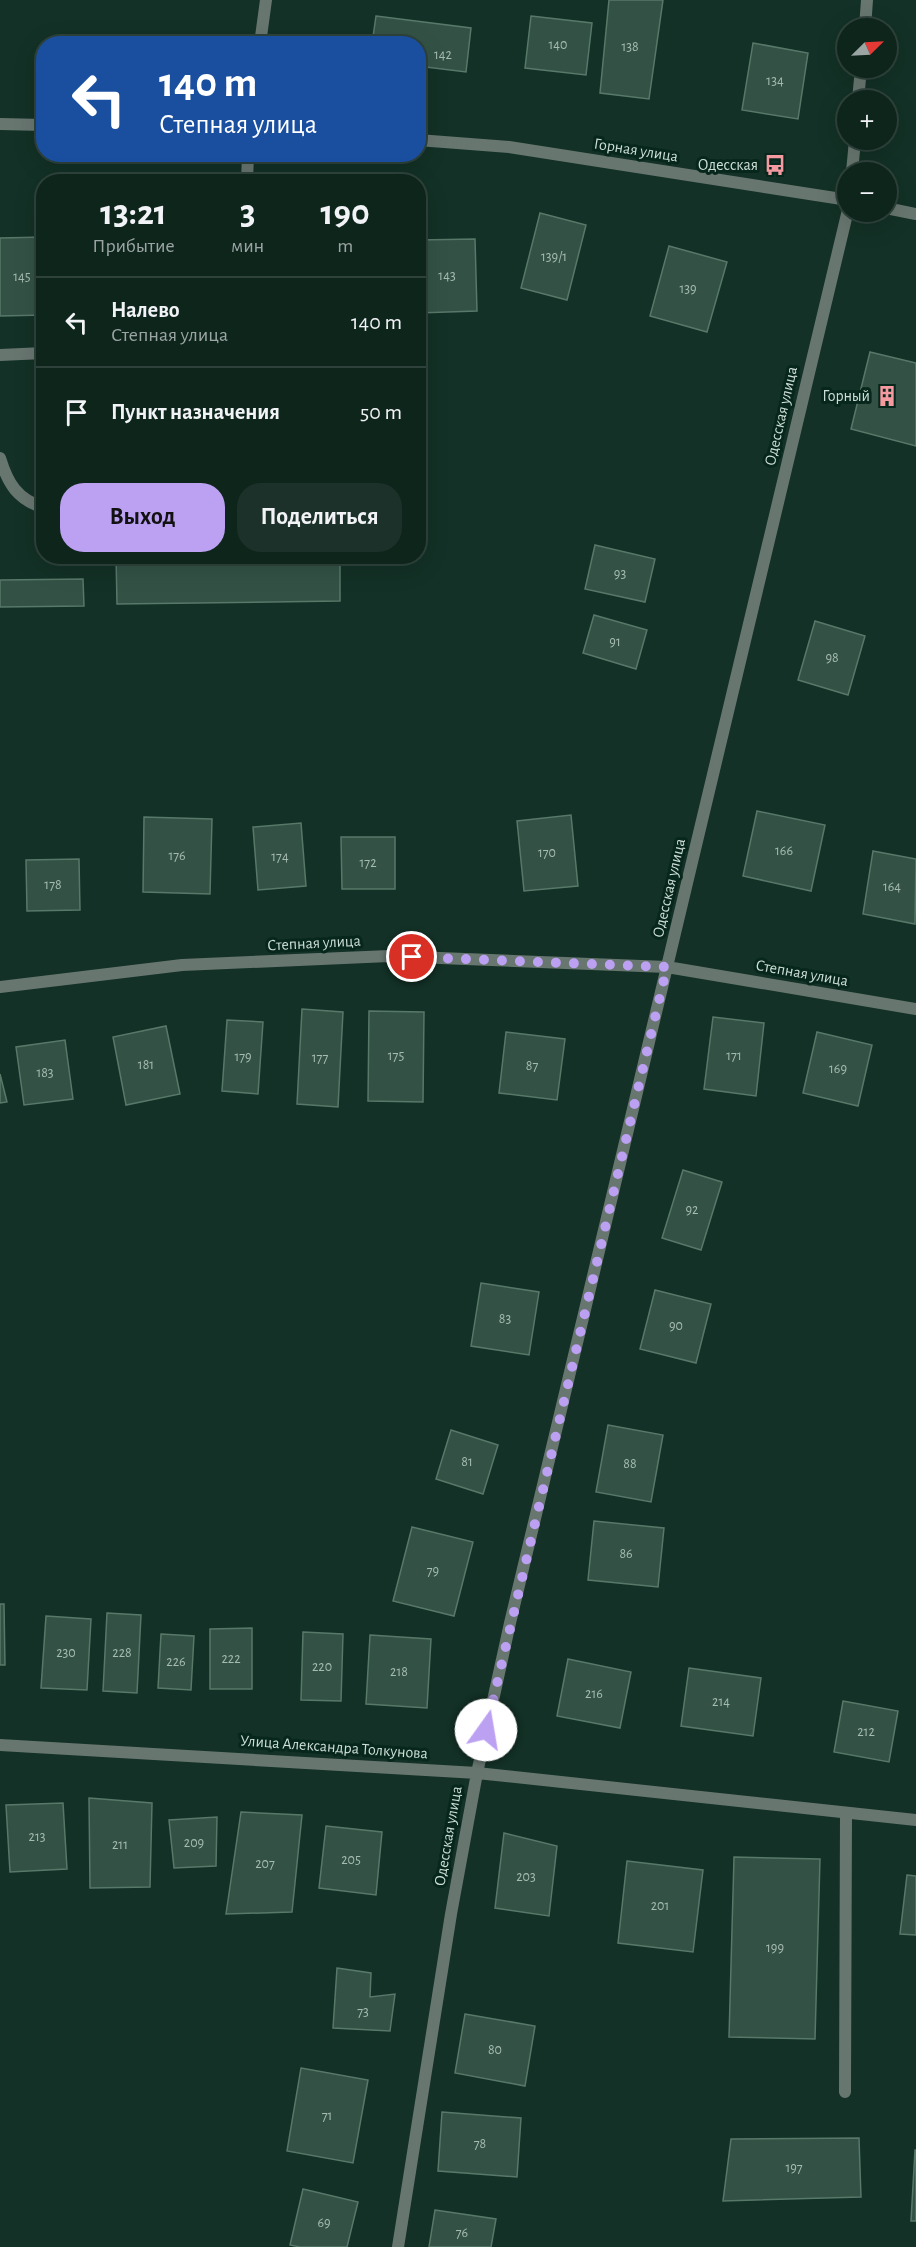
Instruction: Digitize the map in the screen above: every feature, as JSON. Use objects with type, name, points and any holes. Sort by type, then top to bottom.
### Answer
[{"type":"street","points":[[261,36],[266,0]]},
{"type":"street","points":[[866,18],[867,0]]},
{"type":"street","points":[[0,124],[36,125]]},
{"type":"street","name":"Горная улица","points":[[426,141],[509,147],[837,198]]},
{"type":"street","points":[[897,210],[916,214]]},
{"type":"street","name":"Одесская улица","points":[[398,2247],[451,1914],[477,1773],[516,1600],[845,222]]},
{"type":"street","points":[[0,356],[36,354]]},
{"type":"street","points":[[0,458],[5,474],[17,495],[36,504]]},
{"type":"street","name":"Степная улица","points":[[0,987],[182,965],[389,956],[667,967],[916,1009]]},
{"type":"street","name":"Улица Александра Толкунова","points":[[0,1745],[477,1773],[916,1820]]},
{"type":"street","points":[[845,2092],[846,1813]]},
{"type":"building","points":[[609,0],[663,0],[649,99],[600,93]]},
{"type":"building","points":[[376,16],[471,28],[466,72],[426,67],[426,36],[373,36]]},
{"type":"building","points":[[531,16],[592,23],[586,75],[525,68]]},
{"type":"building","points":[[753,43],[808,53],[798,119],[742,110]]},
{"type":"building","points":[[540,213],[586,225],[567,300],[521,288]]},
{"type":"building","points":[[36,237],[36,315],[0,316],[0,238]]},
{"type":"building","points":[[475,239],[477,311],[426,313],[426,240]]},
{"type":"building","points":[[669,246],[727,262],[707,332],[650,316]]},
{"type":"building","name":"Горный","points":[[870,352],[916,363],[916,446],[851,429]]},
{"type":"building","points":[[595,545],[655,559],[645,602],[585,589]]},
{"type":"building","points":[[116,564],[340,564],[340,601],[117,604]]},
{"type":"building","points":[[83,579],[84,606],[0,607],[0,580]]},
{"type":"building","points":[[594,615],[647,630],[636,669],[583,653]]},
{"type":"building","points":[[815,621],[865,636],[848,695],[798,680]]},
{"type":"building","points":[[757,811],[825,825],[811,891],[743,876]]},
{"type":"building","points":[[571,815],[578,886],[524,891],[517,821]]},
{"type":"building","points":[[144,817],[212,819],[210,894],[143,892]]},
{"type":"building","points":[[301,823],[306,886],[258,890],[253,827]]},
{"type":"building","points":[[341,837],[395,837],[395,889],[342,889]]},
{"type":"building","points":[[873,851],[916,859],[915,924],[863,914]]},
{"type":"building","points":[[79,859],[80,910],[27,911],[26,860]]},
{"type":"building","points":[[302,1009],[343,1012],[338,1107],[297,1104]]},
{"type":"building","points":[[369,1011],[424,1012],[423,1102],[368,1101]]},
{"type":"building","points":[[713,1017],[764,1023],[756,1096],[704,1089]]},
{"type":"building","points":[[227,1020],[263,1022],[258,1094],[222,1091]]},
{"type":"building","points":[[166,1026],[180,1094],[126,1105],[113,1037]]},
{"type":"building","points":[[506,1032],[565,1039],[557,1100],[499,1093]]},
{"type":"building","points":[[506,1032],[565,1039],[557,1100],[499,1093]]},
{"type":"building","points":[[817,1032],[872,1045],[858,1106],[803,1093]]},
{"type":"building","points":[[65,1040],[73,1099],[24,1105],[16,1047]]},
{"type":"building","points":[[0,1074],[7,1102],[0,1103]]},
{"type":"building","points":[[683,1170],[722,1182],[701,1250],[662,1238]]},
{"type":"building","points":[[481,1283],[539,1292],[529,1355],[471,1346]]},
{"type":"building","points":[[655,1290],[711,1304],[696,1363],[640,1349]]},
{"type":"building","points":[[608,1425],[663,1435],[651,1502],[596,1492]]},
{"type":"building","points":[[451,1430],[498,1445],[483,1494],[436,1479]]},
{"type":"building","points":[[594,1521],[664,1528],[658,1587],[588,1580]]},
{"type":"building","points":[[412,1527],[473,1542],[454,1616],[393,1601]]},
{"type":"building","points":[[0,1604],[4,1604],[5,1665],[0,1665]]},
{"type":"building","points":[[107,1613],[141,1615],[137,1693],[103,1691]]},
{"type":"building","points":[[46,1616],[91,1619],[87,1690],[41,1688]]},
{"type":"building","points":[[252,1628],[252,1689],[210,1689],[210,1629]]},
{"type":"building","points":[[303,1632],[343,1634],[341,1701],[301,1700]]},
{"type":"building","points":[[161,1634],[194,1636],[191,1690],[158,1688]]},
{"type":"building","points":[[370,1635],[431,1639],[427,1708],[366,1704]]},
{"type":"building","points":[[568,1659],[631,1672],[620,1728],[557,1716]]},
{"type":"building","points":[[689,1668],[761,1678],[753,1736],[681,1726]]},
{"type":"building","points":[[843,1701],[898,1711],[889,1762],[834,1752]]},
{"type":"building","points":[[89,1798],[152,1803],[150,1887],[90,1888]]},
{"type":"building","points":[[63,1803],[67,1869],[10,1872],[6,1805]]},
{"type":"building","points":[[241,1812],[302,1815],[292,1912],[226,1914]]},
{"type":"building","points":[[217,1817],[216,1866],[174,1868],[169,1820]]},
{"type":"building","points":[[326,1826],[382,1832],[376,1895],[319,1888]]},
{"type":"building","points":[[504,1833],[557,1846],[549,1916],[495,1908]]},
{"type":"building","points":[[734,1857],[820,1859],[815,2039],[729,2037]]},
{"type":"building","points":[[627,1861],[703,1870],[693,1952],[618,1943]]},
{"type":"building","points":[[907,1875],[916,1876],[916,1935],[900,1934]]},
{"type":"building","points":[[337,1968],[371,1973],[370,1997],[395,1994],[390,2031],[333,2028]]},
{"type":"building","points":[[465,2014],[535,2026],[525,2086],[455,2073]]},
{"type":"building","points":[[301,2068],[368,2080],[353,2163],[287,2151]]},
{"type":"building","points":[[442,2112],[521,2118],[517,2177],[438,2171]]},
{"type":"building","points":[[859,2138],[861,2197],[723,2201],[731,2139]]},
{"type":"building","points":[[915,2150],[916,2221],[911,2221]]},
{"type":"building","points":[[303,2189],[358,2202],[347,2247],[290,2245]]},
{"type":"building","points":[[435,2210],[496,2219],[491,2247],[429,2247]]},
{"type":"place","name":"Одесская","points":[[775,165]]},
{"type":"place","name":"Горный","points":[[887,396]]},
{"type":"route","points":[[412,957],[667,967],[486,1730]]}]
